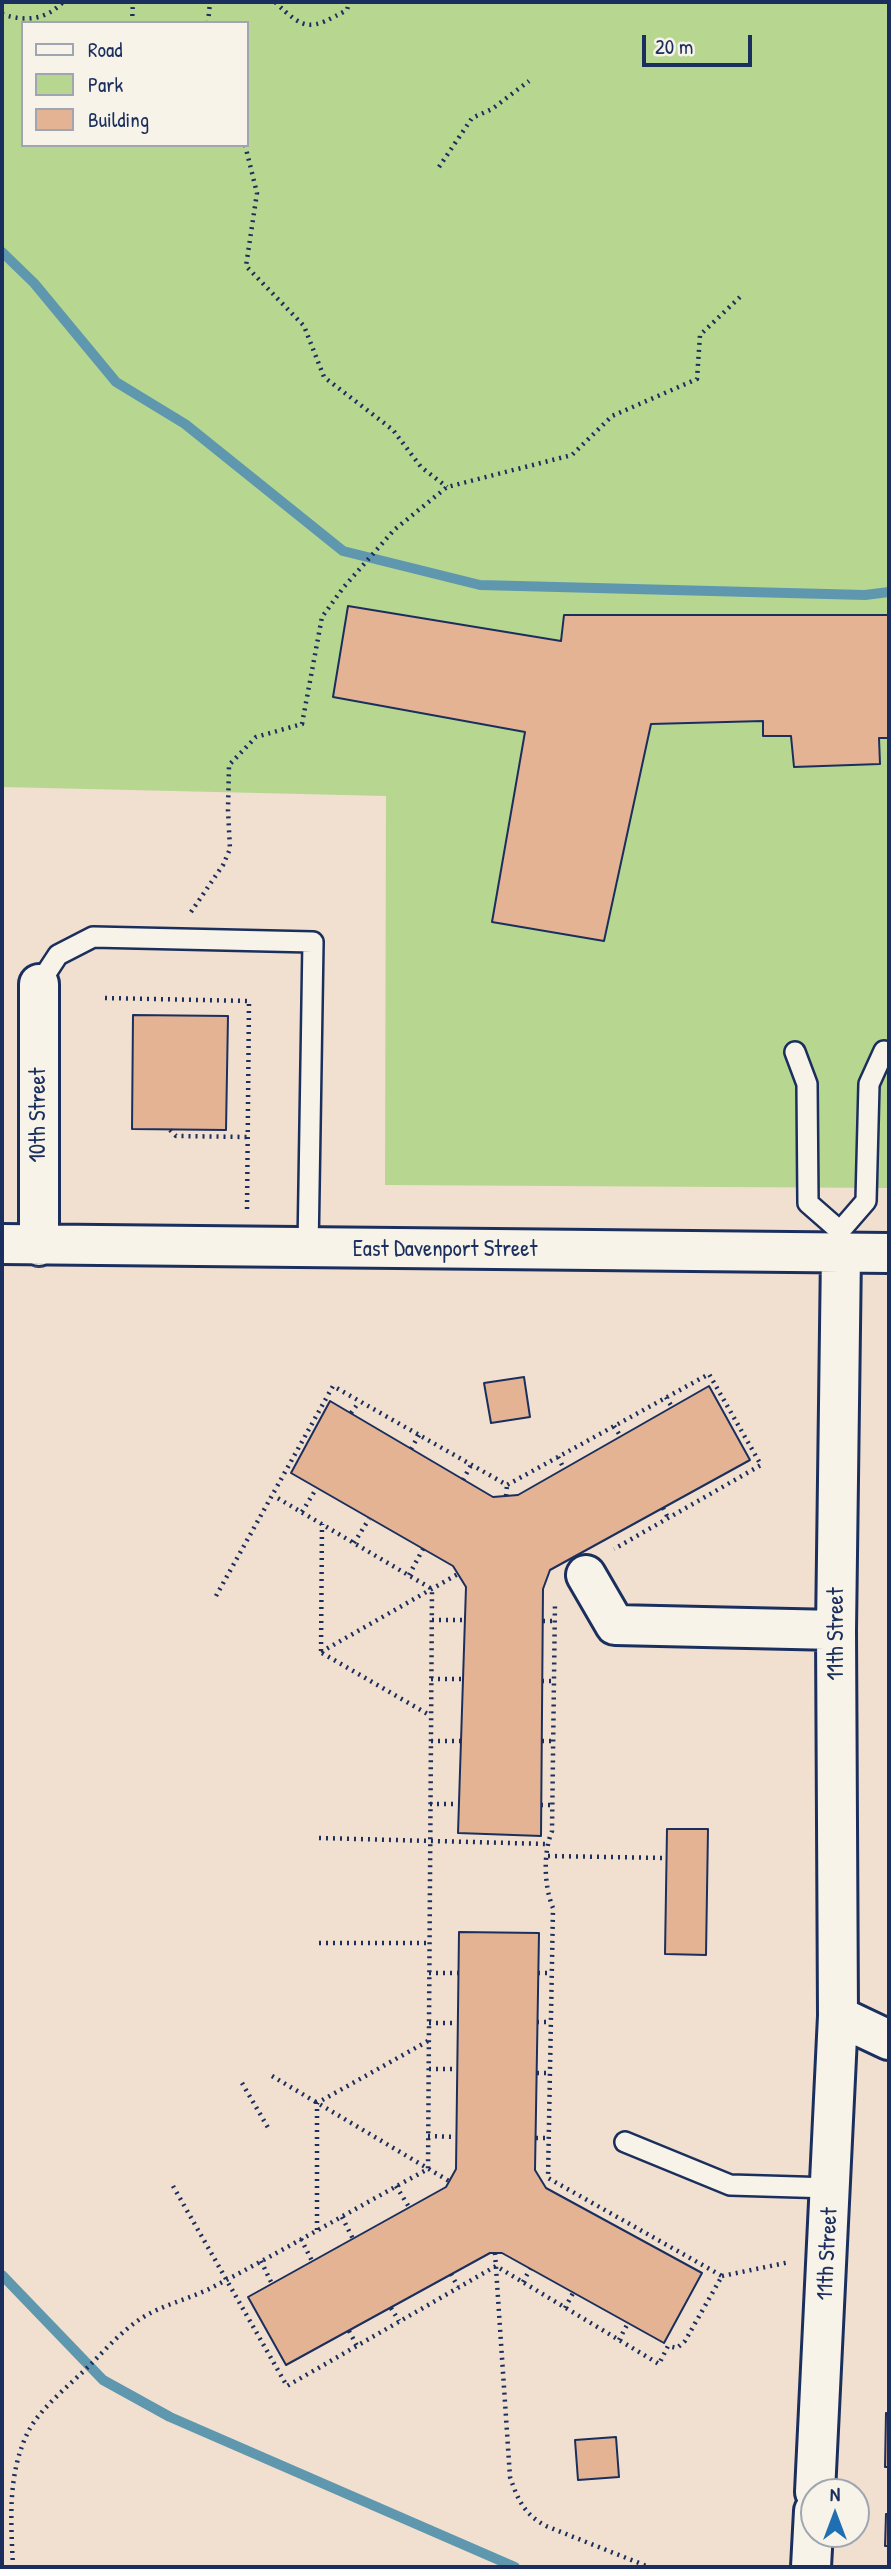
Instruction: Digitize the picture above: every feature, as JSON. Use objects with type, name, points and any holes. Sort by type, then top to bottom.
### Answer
[{"type":"street","name":"10th Street","points":[[39,984],[39,1245]]},
{"type":"street","name":"East Davenport Street","points":[[2,1244],[309,1249],[840,1242],[889,1254]]},
{"type":"street","name":"11th Street","points":[[816,2478],[838,2016],[836,1630],[840,1242]]},
{"type":"street","points":[[595,1565],[615,1625],[836,1630]]},
{"type":"street","points":[[838,2016],[889,2040]]},
{"type":"street","points":[[811,2567],[812,2548]]},
{"type":"lane","points":[[39,984],[58,955],[93,937],[313,942],[309,1249]]},
{"type":"lane","points":[[795,1052],[807,1084],[808,1203],[840,1242],[866,1200],[869,1084],[884,1051]]},
{"type":"lane","points":[[625,2142],[730,2185],[831,2188]]},
{"type":"path","points":[[2,14],[21,20],[52,13],[63,2]]},
{"type":"path","points":[[132,21],[133,2]]},
{"type":"path","points":[[208,21],[210,2]]},
{"type":"path","points":[[275,2],[297,23],[318,26],[347,10],[349,2]]},
{"type":"path","points":[[439,167],[472,118],[492,109],[529,81]]},
{"type":"path","points":[[246,147],[257,193],[246,266],[304,326],[324,377],[393,430],[421,467],[447,487]]},
{"type":"path","points":[[187,918],[223,865],[230,849],[229,765],[256,737],[302,724],[321,617],[394,530],[447,487],[572,455],[612,416],[697,379],[700,335],[740,297]]},
{"type":"path","points":[[105,998],[249,1001],[247,1248]]},
{"type":"path","points":[[170,1130],[176,1136],[248,1137]]},
{"type":"path","points":[[507,1485],[709,1374],[761,1465],[668,1518],[595,1565]]},
{"type":"path","points":[[216,1596],[332,1386],[507,1485]]},
{"type":"path","points":[[666,1398],[672,1407]]},
{"type":"path","points":[[351,1413],[359,1402]]},
{"type":"path","points":[[614,1426],[621,1437]]},
{"type":"path","points":[[411,1449],[419,1435]]},
{"type":"path","points":[[558,1457],[564,1469]]},
{"type":"path","points":[[463,1480],[471,1465]]},
{"type":"path","points":[[716,1479],[721,1487]]},
{"type":"path","points":[[506,1496],[507,1485]]},
{"type":"path","points":[[302,1512],[316,1489]]},
{"type":"path","points":[[274,1496],[432,1589]]},
{"type":"path","points":[[663,1508],[668,1518]]},
{"type":"path","points":[[355,1543],[369,1519]]},
{"type":"path","points":[[321,1652],[322,1524]]},
{"type":"path","points":[[409,1575],[423,1549]]},
{"type":"path","points":[[321,1652],[458,1574]]},
{"type":"path","points":[[428,2169],[432,1589]]},
{"type":"path","points":[[548,2178],[553,1908],[548,1894],[547,1844],[552,1831],[553,1805],[555,1597]]},
{"type":"path","points":[[432,1620],[466,1620]]},
{"type":"path","points":[[543,1622],[555,1622]]},
{"type":"path","points":[[321,1652],[431,1716]]},
{"type":"path","points":[[431,1679],[463,1679]]},
{"type":"path","points":[[542,1681],[554,1681]]},
{"type":"path","points":[[431,1741],[461,1741]]},
{"type":"path","points":[[542,1741],[554,1741]]},
{"type":"path","points":[[430,1804],[459,1804]]},
{"type":"path","points":[[541,1805],[553,1805]]},
{"type":"path","points":[[319,1838],[547,1844]]},
{"type":"path","points":[[548,1856],[667,1858]]},
{"type":"path","points":[[319,1943],[429,1943]]},
{"type":"path","points":[[429,1973],[459,1973]]},
{"type":"path","points":[[538,1973],[552,1973]]},
{"type":"path","points":[[537,2022],[551,2022]]},
{"type":"path","points":[[429,2023],[458,2023]]},
{"type":"path","points":[[317,2103],[429,2040]]},
{"type":"path","points":[[429,2069],[457,2069]]},
{"type":"path","points":[[537,2073],[550,2073]]},
{"type":"path","points":[[272,2076],[449,2181]]},
{"type":"path","points":[[242,2083],[270,2131]]},
{"type":"path","points":[[317,2103],[317,2231]]},
{"type":"path","points":[[428,2136],[456,2137]]},
{"type":"path","points":[[536,2138],[549,2138]]},
{"type":"path","points":[[13,2567],[12,2484],[19,2454],[30,2429],[53,2401],[115,2340],[136,2322],[156,2310],[210,2289],[428,2169]]},
{"type":"path","points":[[542,2181],[548,2178]]},
{"type":"path","points":[[548,2178],[722,2276],[828,2255]]},
{"type":"path","points":[[173,2186],[287,2386],[496,2266]]},
{"type":"path","points":[[396,2186],[409,2207]]},
{"type":"path","points":[[563,2197],[567,2188]]},
{"type":"path","points":[[603,2218],[607,2210]]},
{"type":"path","points":[[342,2217],[353,2239]]},
{"type":"path","points":[[301,2239],[312,2262]]},
{"type":"path","points":[[670,2255],[673,2248]]},
{"type":"path","points":[[495,2253],[510,2477],[522,2506],[531,2518],[545,2526],[649,2567]]},
{"type":"path","points":[[261,2262],[272,2284]]},
{"type":"path","points":[[496,2266],[659,2364],[668,2346],[677,2348],[685,2341],[722,2276]]},
{"type":"path","points":[[523,2282],[530,2269]]},
{"type":"path","points":[[451,2274],[458,2287]]},
{"type":"path","points":[[565,2308],[573,2293]]},
{"type":"path","points":[[391,2308],[399,2321]]},
{"type":"path","points":[[619,2340],[628,2323]]},
{"type":"path","points":[[349,2331],[357,2346]]},
{"type":"green space","points":[[2,2],[889,2],[889,1188],[385,1185],[386,796],[2,787]]},
{"type":"building","points":[[348,606],[561,641],[564,615],[889,615],[889,738],[879,738],[880,764],[794,767],[791,736],[763,736],[763,721],[651,724],[604,941],[492,922],[525,732],[333,697]]},
{"type":"building","points":[[133,1015],[228,1016],[226,1130],[132,1129]]},
{"type":"building","points":[[524,1377],[530,1417],[491,1423],[484,1383]]},
{"type":"building","points":[[709,1386],[750,1460],[550,1570],[543,1589],[541,1836],[458,1833],[466,1587],[453,1566],[291,1473],[330,1401],[493,1497],[518,1495]]},
{"type":"building","points":[[667,1829],[708,1829],[706,1955],[665,1954]]},
{"type":"building","points":[[459,1932],[539,1933],[535,2170],[546,2188],[702,2273],[664,2343],[502,2253],[490,2253],[286,2365],[248,2297],[446,2187],[456,2169]]},
{"type":"building","points":[[886,2413],[889,2413],[889,2467],[885,2467]]},
{"type":"building","points":[[616,2437],[619,2477],[578,2480],[575,2440]]},
{"type":"building","points":[[886,2514],[889,2514],[889,2546],[885,2546]]},
{"type":"waterway","points":[[2,252],[34,283],[116,382],[185,424],[343,551],[480,585],[865,595],[889,592]]},
{"type":"waterway","points":[[2,2275],[103,2380],[170,2417],[515,2567]]}]
